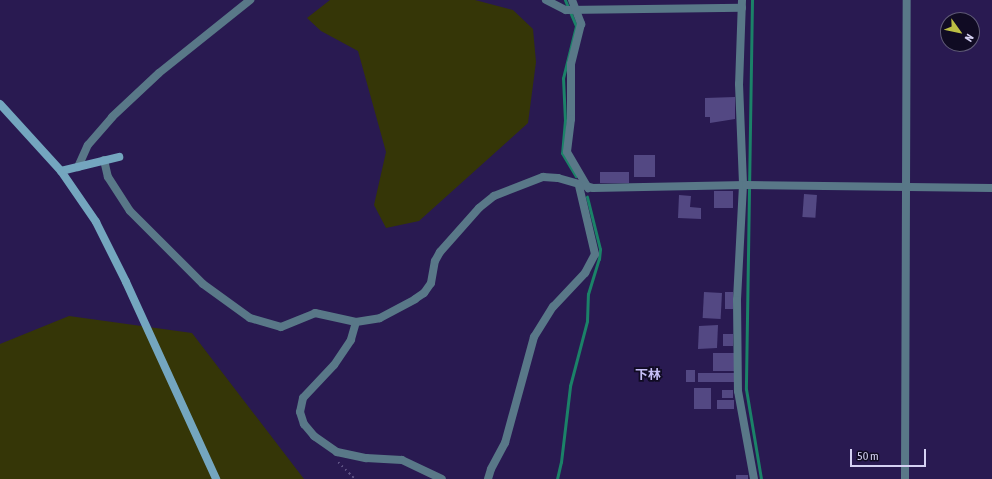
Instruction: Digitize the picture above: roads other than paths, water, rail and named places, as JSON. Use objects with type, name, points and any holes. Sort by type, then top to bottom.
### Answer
[{"type":"street","points":[[78,167],[88,145],[112,117],[159,73],[250,0]]},
{"type":"street","points":[[546,0],[571,7],[613,11],[742,4],[738,84],[748,185],[737,300],[738,391],[754,479]]},
{"type":"street","points":[[905,479],[907,0]]},
{"type":"street","points":[[571,7],[580,16],[581,33],[571,64],[571,119],[567,152],[588,188]]},
{"type":"street","points":[[0,104],[61,171],[92,217],[112,252],[216,479]]},
{"type":"street","points":[[61,171],[119,157]]},
{"type":"street","points":[[104,160],[108,177],[130,211],[203,284],[250,318],[281,327],[315,313],[356,322],[380,318],[424,293],[430,283],[435,261],[440,252],[479,208],[494,196],[543,177],[558,178],[588,188],[748,185],[992,188]]},
{"type":"street","points":[[488,479],[491,469],[505,443],[534,338],[553,307],[585,273],[595,254],[579,186]]},
{"type":"street","points":[[356,322],[351,340],[334,365],[303,398],[300,412],[304,424],[314,436],[337,452],[366,458],[402,460],[442,479]]},
{"type":"waterway","points":[[565,0],[576,26],[563,78],[565,120],[562,153],[576,176]]},
{"type":"waterway","points":[[752,0],[746,389],[761,479]]},
{"type":"waterway","points":[[557,479],[561,462],[570,386],[587,321],[588,294],[599,259],[600,249],[587,197]]},
{"type":"district","name":"下林","points":[[648,375]]}]
